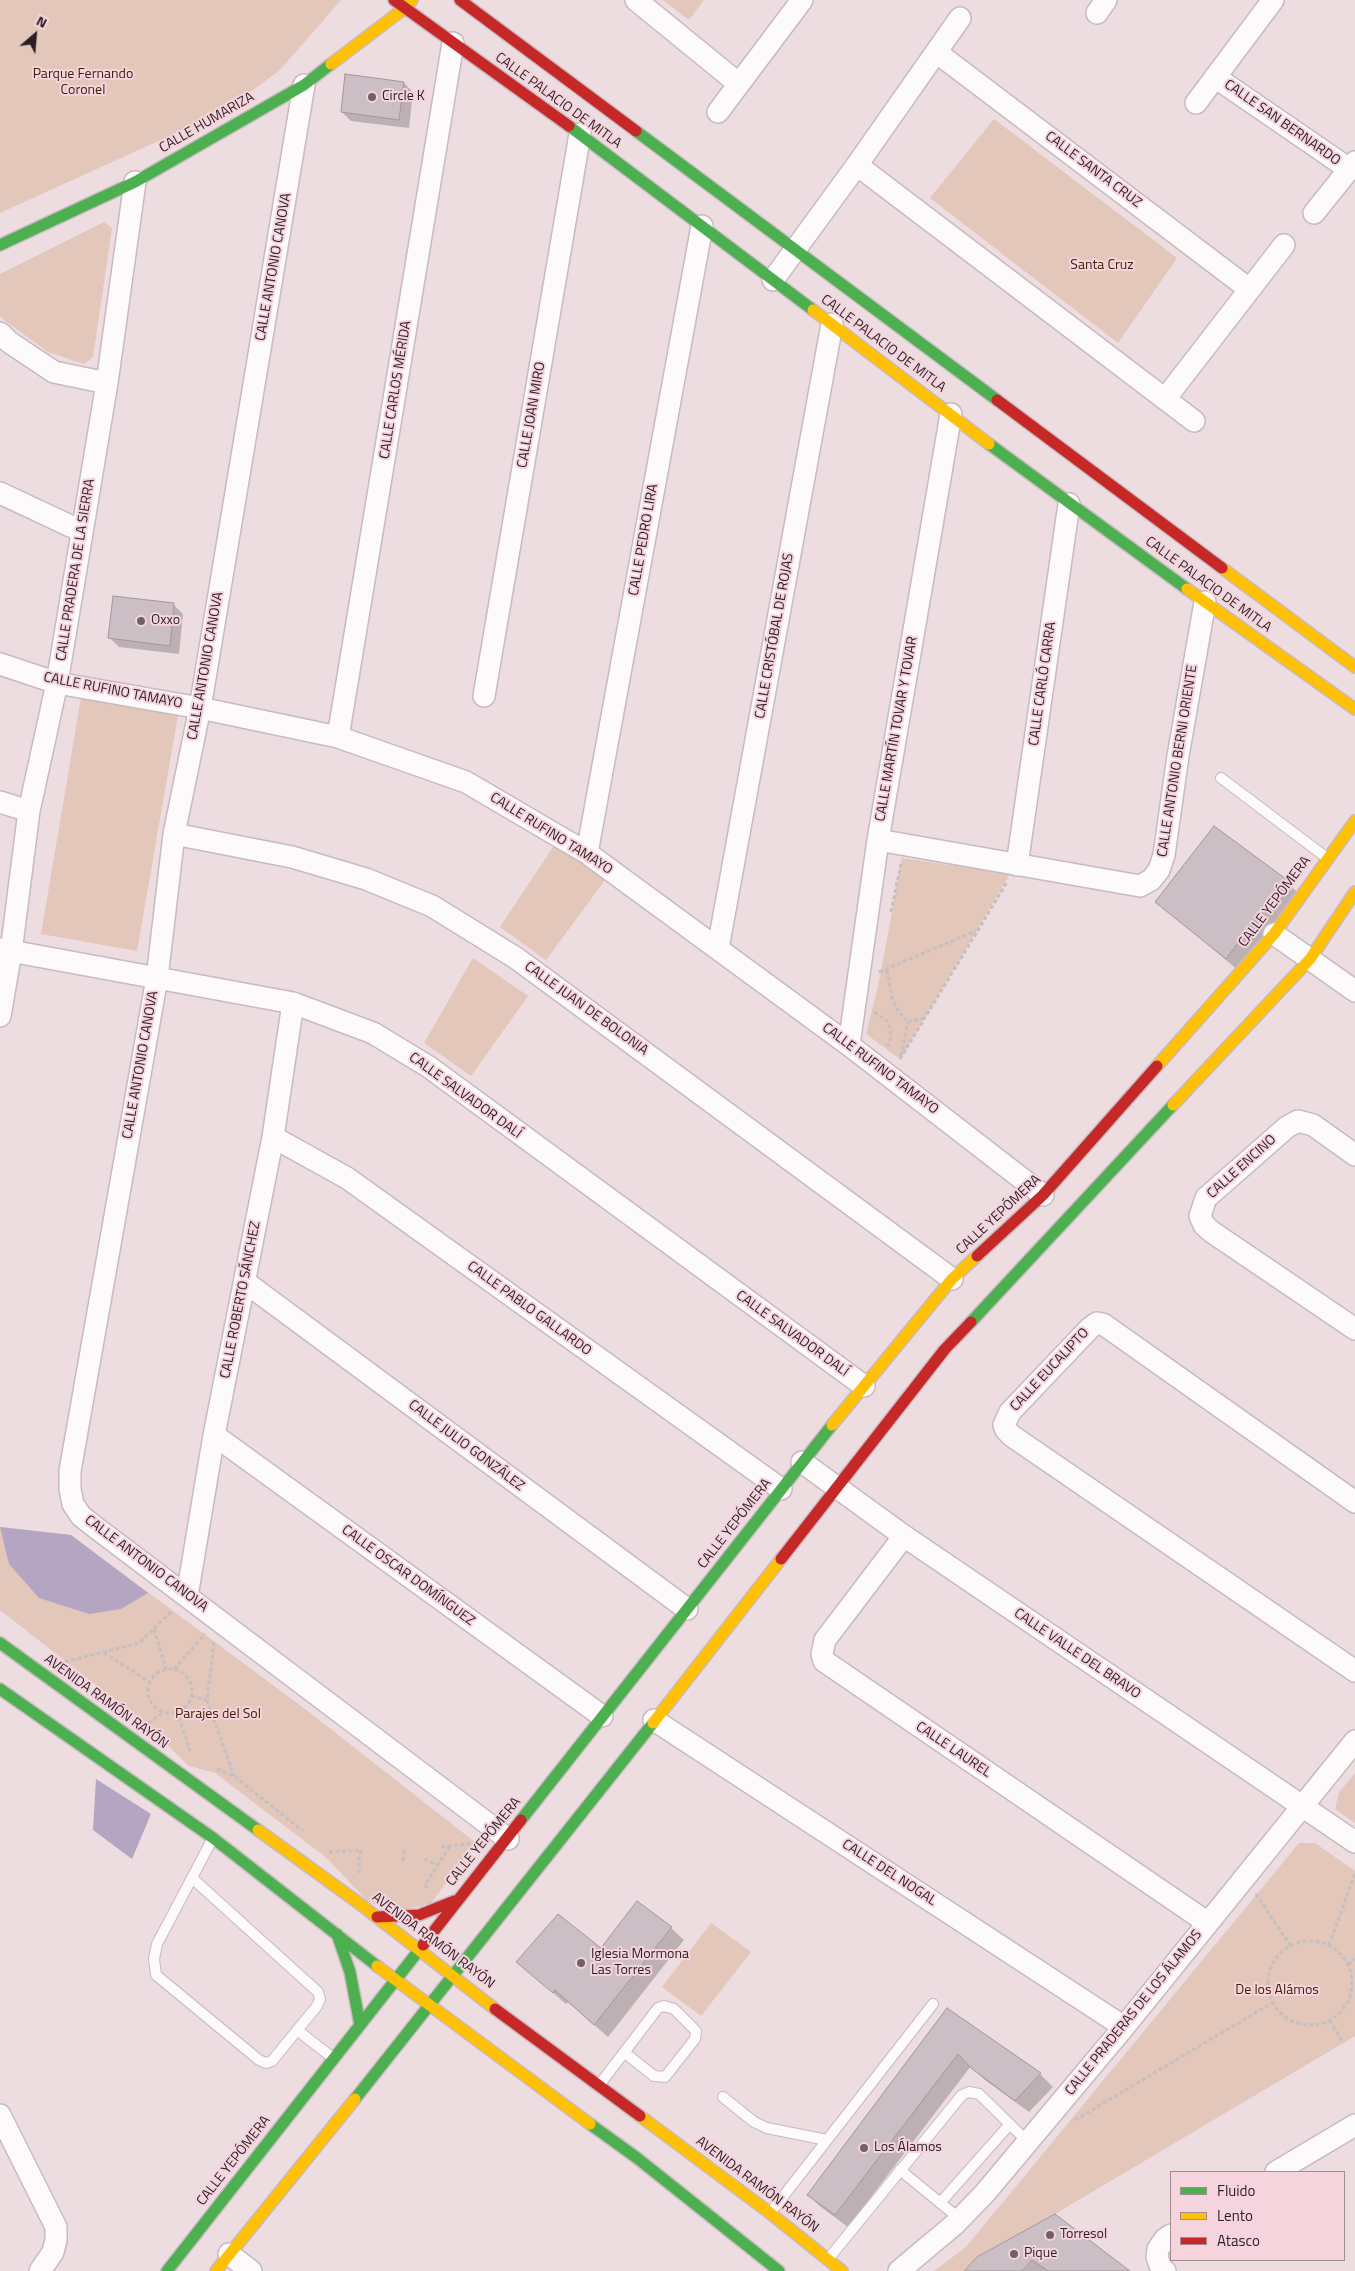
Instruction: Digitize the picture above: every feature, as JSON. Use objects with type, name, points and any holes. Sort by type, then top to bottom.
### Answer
[{"type":"main road","name":"CALLE PALACIO DE MITLA","points":[[394,0],[409,4],[453,43],[580,134],[1069,504],[1355,709]]},
{"type":"main road","name":"CALLE PALACIO DE MITLA","points":[[460,0],[1355,667]]},
{"type":"main road","name":"CALLE HUMARIZA","points":[[0,245],[136,182],[304,85],[409,4]]},
{"type":"main road","name":"CALLE YEPÓMERA","points":[[167,2271],[396,1980],[457,1899],[508,1839],[602,1716],[864,1386],[952,1279],[1043,1195],[1274,934],[1355,820]]},
{"type":"main road","points":[[216,2271],[430,2007],[945,1349],[1310,959],[1355,892]]},
{"type":"main road","name":"AVENIDA RAMÓN RAYÓN","points":[[0,1643],[377,1917],[453,1977],[600,2084],[770,2213],[842,2271]]},
{"type":"main road","points":[[0,1689],[213,1838],[430,2007],[638,2158],[779,2271]]},
{"type":"main road","points":[[377,1917],[419,1915],[457,1899]]},
{"type":"main road","points":[[337,1934],[350,1972],[360,2025]]},
{"type":"street","points":[[636,0],[739,84]]},
{"type":"street","points":[[718,112],[802,0]]},
{"type":"street","name":"CALLE SAN BERNARDO","points":[[1196,103],[1273,0]]},
{"type":"street","points":[[773,280],[857,165],[960,18]]},
{"type":"street","name":"CALLE CARLOS MÉRIDA","points":[[338,737],[453,43]]},
{"type":"street","name":"CALLE SANTA CRUZ","points":[[936,52],[1249,289]]},
{"type":"street","name":"CALLE SAN BERNARDO","points":[[1216,77],[1352,165],[1314,213]]},
{"type":"street","name":"CALLE ANTONIO CANOVA","points":[[304,85],[200,708],[174,834],[156,978],[70,1471],[70,1489],[73,1504],[81,1516],[508,1839]]},
{"type":"street","name":"CALLE JOAN MIRO","points":[[484,696],[580,134]]},
{"type":"street","points":[[857,165],[1194,421]]},
{"type":"street","name":"CALLE PRADERA DE LA SIERRA","points":[[0,1016],[5,951],[28,812],[57,682],[107,384],[136,182]]},
{"type":"street","name":"CALLE PEDRO LIRA","points":[[587,853],[702,226]]},
{"type":"street","points":[[1165,399],[1284,245]]},
{"type":"street","name":"CALLE CRISTÓBAL DE ROJAS","points":[[718,948],[832,324]]},
{"type":"street","points":[[0,333],[9,342],[54,372],[107,384]]},
{"type":"street","name":"CALLE MARTÍN TOVAR Y TOVAR","points":[[849,1044],[878,840],[951,414]]},
{"type":"street","points":[[0,493],[81,531]]},
{"type":"street","name":"CALLE CARLÓ CARRA","points":[[1017,865],[1069,504]]},
{"type":"street","name":"CALLE ANTONIO BERNI ORIENTE","points":[[878,840],[1140,886],[1151,880],[1164,856],[1178,756],[1205,602]]},
{"type":"street","name":"CALLE RUFINO TAMAYO","points":[[0,664],[57,682],[200,708],[338,737],[466,782],[587,853],[849,1044],[1043,1195]]},
{"type":"street","points":[[0,802],[28,812]]},
{"type":"street","name":"CALLE JUAN DE BOLONIA","points":[[174,834],[292,857],[366,879],[432,906],[516,958],[952,1279]]},
{"type":"street","points":[[1274,934],[1355,990]]},
{"type":"street","name":"CALLE SALVADOR DALÍ","points":[[5,951],[293,1004],[373,1033],[429,1067],[864,1386]]},
{"type":"street","name":"CALLE ROBERTO SÁNCHEZ","points":[[186,1595],[214,1435],[273,1137],[293,1004]]},
{"type":"street","name":"CALLE ENCINO","points":[[1355,1155],[1313,1125],[1298,1121],[1287,1128],[1206,1198],[1200,1216],[1204,1225],[1212,1232],[1355,1329]]},
{"type":"street","name":"CALLE PABLO GALLARDO","points":[[273,1137],[347,1178],[781,1489]]},
{"type":"street","name":"CALLE JULIO GONZÁLEZ","points":[[245,1282],[687,1609]]},
{"type":"street","name":"CALLE EUCALIPTO","points":[[1355,1502],[1103,1324],[1097,1323],[1090,1328],[1010,1412],[1004,1425],[1012,1436],[1355,1671]]},
{"type":"street","name":"CALLE OSCAR DOMÍNGUEZ","points":[[214,1435],[602,1716]]},
{"type":"street","name":"CALLE VALLE DEL BRAVO","points":[[802,1462],[904,1536],[1355,1842]]},
{"type":"street","name":"CALLE LAUREL","points":[[904,1536],[825,1640],[822,1654],[824,1660],[1208,1923]]},
{"type":"street","name":"CALLE DEL NOGAL","points":[[654,1720],[1124,2027]]},
{"type":"street","name":"CALLE PRADERAS DE LOS ÁLAMOS","points":[[899,2271],[960,2219],[1027,2142],[1124,2027],[1355,1741]]},
{"type":"street","points":[[0,2115],[56,2227],[56,2240],[53,2252],[40,2271]]},
{"type":"street","points":[[1278,2171],[1355,2125]]},
{"type":"street","points":[[1166,2271],[1161,2268],[1158,2249],[1170,2237]]},
{"type":"street","points":[[229,2254],[251,2271]]},
{"type":"lane","points":[[1221,778],[1327,858]]},
{"type":"lane","points":[[192,1878],[318,1992],[320,1999],[317,2006],[272,2061],[266,2063],[259,2060],[156,1975],[154,1959],[157,1944],[213,1838]]},
{"type":"lane","points":[[770,2213],[933,2004]]},
{"type":"lane","points":[[600,2084],[658,2008],[664,2006],[674,2009],[696,2031],[695,2039],[665,2077],[654,2076],[625,2053]]},
{"type":"lane","points":[[297,2030],[334,2058]]},
{"type":"lane","points":[[828,2259],[962,2095],[969,2092],[979,2094],[1027,2142]]},
{"type":"lane","points":[[723,2096],[754,2122],[767,2128],[827,2140]]},
{"type":"lane","points":[[940,2203],[1010,2124]]},
{"type":"lane","points":[[900,2170],[960,2219]]},
{"type":"path","points":[[908,1022],[900,1060],[1017,865]]},
{"type":"path","points":[[878,973],[978,930]]},
{"type":"path","points":[[886,970],[892,998],[898,1011],[908,1022]]},
{"type":"path","points":[[870,1011],[880,1014],[887,1021],[891,1030],[890,1041],[885,1049]]},
{"type":"path","points":[[908,1022],[925,1018]]},
{"type":"path","points":[[52,1681],[65,1661],[139,1643],[186,1595]]},
{"type":"path","points":[[174,1669],[221,1622]]},
{"type":"path","points":[[221,1622],[214,1642],[207,1700],[234,1776],[307,1834]]},
{"type":"path","points":[[154,1629],[166,1669]]},
{"type":"path","points":[[103,1652],[150,1682]]},
{"type":"path","points":[[166,1669],[174,1669],[186,1676],[192,1689],[191,1696],[188,1703],[177,1711],[164,1712],[152,1703],[148,1689],[154,1676],[166,1669]]},
{"type":"path","points":[[191,1696],[207,1700]]},
{"type":"path","points":[[177,1711],[193,1760],[181,1774]]},
{"type":"path","points":[[322,1846],[329,1852],[361,1850],[359,1860],[360,1876]]},
{"type":"path","points":[[425,1885],[450,1846]]},
{"type":"path","points":[[403,1861],[404,1848]]},
{"type":"path","points":[[424,1859],[438,1866]]},
{"type":"path","points":[[1329,1945],[1355,1874]]},
{"type":"path","points":[[1244,1878],[1290,1945]]},
{"type":"path","points":[[1303,1941],[1316,1941],[1329,1945],[1340,1953],[1348,1964],[1352,1976],[1352,1989],[1348,2002],[1330,2020],[1318,2024],[1304,2025],[1292,2021],[1281,2014],[1272,2003],[1268,1990],[1268,1977],[1272,1964],[1279,1953],[1290,1945],[1303,1941]]},
{"type":"path","points":[[1348,1964],[1355,1960]]},
{"type":"path","points":[[1068,2124],[1272,2003]]},
{"type":"path","points":[[1330,2020],[1343,2043]]},
{"type":"green space","name":"Parque Fernando Coronel","points":[[0,0],[341,0],[280,70],[253,90],[198,123],[0,213]]},
{"type":"green space","points":[[663,0],[704,0],[689,20]]},
{"type":"green space","name":"Santa Cruz","points":[[994,119],[1177,258],[1118,343],[930,198]]},
{"type":"green space","points":[[104,222],[112,228],[93,357],[84,364],[48,352],[0,317],[0,274]]},
{"type":"green space","points":[[81,698],[178,715],[137,951],[41,934]]},
{"type":"green space","points":[[557,841],[608,876],[546,960],[500,927]]},
{"type":"green space","points":[[902,858],[1010,874],[900,1059],[866,1034],[879,982]]},
{"type":"green space","points":[[473,958],[528,996],[471,1076],[424,1043]]},
{"type":"green space","name":"Parajes del Sol","points":[[0,1527],[71,1535],[309,1712],[476,1843],[431,1903],[392,1913],[366,1900],[328,1859],[215,1773],[189,1766],[146,1724],[0,1610]]},
{"type":"green space","points":[[1355,1773],[1355,1823],[1335,1809],[1339,1792]]},
{"type":"green space","name":"De los Alámos","points":[[1299,1843],[1315,1843],[1355,1871],[1355,2036],[1055,2214],[977,2257],[964,2271],[934,2271],[966,2247]]},
{"type":"green space","points":[[711,1923],[751,1952],[701,2016],[662,1987]]},
{"type":"shaded area","points":[[0,1527],[71,1535],[148,1593],[121,1609],[89,1614],[39,1598],[9,1564]]},
{"type":"shaded area","points":[[96,1779],[151,1814],[132,1859],[93,1830]]},
{"type":"building","name":"Circle K","points":[[345,74],[404,82],[399,120],[341,112]]},
{"type":"building","name":"Oxxo","points":[[113,596],[174,603],[170,646],[108,638]]},
{"type":"building","points":[[1214,826],[1286,879],[1226,959],[1155,902]]},
{"type":"building","name":"Iglesia Mormona Las Torres","points":[[637,1901],[672,1927],[594,2025],[555,1990],[553,1993],[516,1962],[558,1914],[601,1948]]},
{"type":"building","name":"Los Álamos","points":[[947,2008],[1041,2073],[1015,2101],[971,2068],[958,2054],[835,2215],[807,2195]]},
{"type":"building","name":"Torresol","points":[[1055,2214],[1130,2271],[1048,2271],[1032,2260],[1022,2271],[964,2271],[977,2257]]},
{"type":"traffic: fast","points":[[0,245],[135,182],[304,85],[331,64]]},
{"type":"traffic: fast","points":[[569,126],[813,310]]},
{"type":"traffic: fast","points":[[636,131],[997,400]]},
{"type":"traffic: fast","points":[[989,444],[1187,589]]},
{"type":"traffic: fast","points":[[971,1322],[1173,1105]]},
{"type":"traffic: fast","points":[[521,1820],[832,1425]]},
{"type":"traffic: fast","points":[[0,1643],[258,1830]]},
{"type":"traffic: fast","points":[[0,1689],[213,1838],[377,1966]]},
{"type":"traffic: fast","points":[[355,2099],[653,1723]]},
{"type":"traffic: fast","points":[[337,1934],[350,1972],[360,2025]]},
{"type":"traffic: fast","points":[[167,2271],[423,1945]]},
{"type":"traffic: fast","points":[[590,2124],[637,2158],[779,2271]]},
{"type":"traffic: slow","points":[[331,64],[405,8],[412,0]]},
{"type":"traffic: slow","points":[[813,310],[989,444]]},
{"type":"traffic: slow","points":[[1222,568],[1355,667]]},
{"type":"traffic: slow","points":[[1187,589],[1355,709]]},
{"type":"traffic: slow","points":[[1157,1066],[1274,934],[1355,821]]},
{"type":"traffic: slow","points":[[1173,1105],[1310,959],[1355,892]]},
{"type":"traffic: slow","points":[[832,1425],[952,1279],[977,1256]]},
{"type":"traffic: slow","points":[[653,1723],[781,1559]]},
{"type":"traffic: slow","points":[[258,1830],[356,1901],[495,2009]]},
{"type":"traffic: slow","points":[[377,1966],[590,2124]]},
{"type":"traffic: slow","points":[[216,2271],[355,2099]]},
{"type":"traffic: slow","points":[[640,2116],[770,2213],[842,2271]]},
{"type":"traffic: jam","points":[[394,0],[569,126]]},
{"type":"traffic: jam","points":[[460,0],[636,131]]},
{"type":"traffic: jam","points":[[997,400],[1222,568]]},
{"type":"traffic: jam","points":[[977,1256],[1043,1195],[1157,1066]]},
{"type":"traffic: jam","points":[[781,1559],[945,1349],[971,1322]]},
{"type":"traffic: jam","points":[[423,1945],[521,1820]]},
{"type":"traffic: jam","points":[[377,1917],[419,1915],[454,1901]]},
{"type":"traffic: jam","points":[[495,2009],[640,2116]]},
{"type":"place","name":"Circle K","points":[[372,97]]},
{"type":"place","name":"Oxxo","points":[[141,621]]},
{"type":"place","name":"Iglesia Mormona Las Torres","points":[[581,1963]]},
{"type":"place","name":"Los Álamos","points":[[864,2148]]},
{"type":"place","name":"Torresol","points":[[1050,2235]]},
{"type":"place","name":"Pique","points":[[1014,2254]]}]
